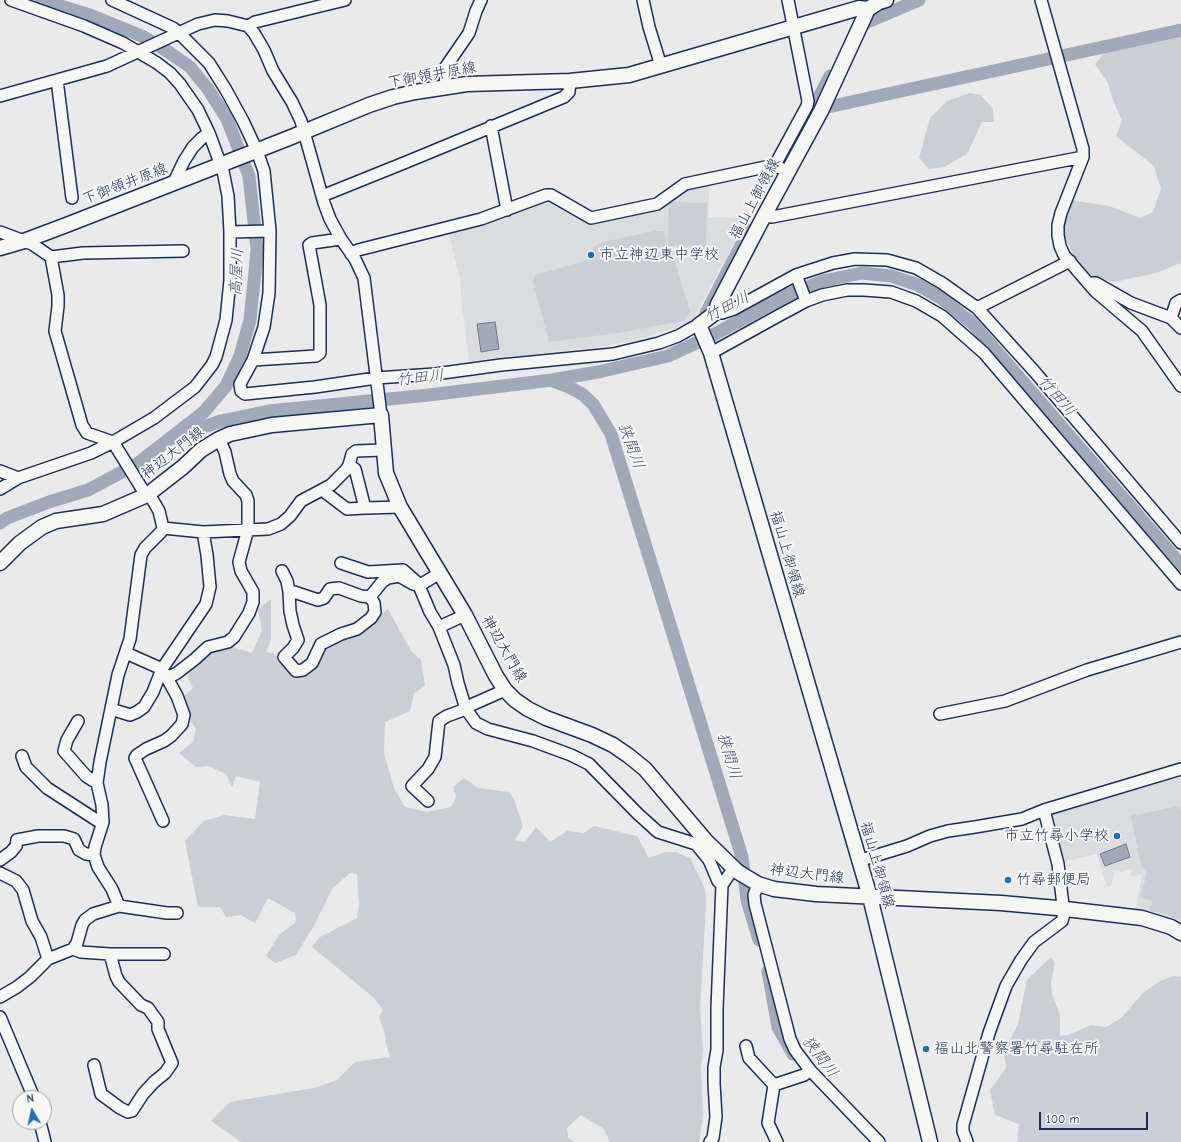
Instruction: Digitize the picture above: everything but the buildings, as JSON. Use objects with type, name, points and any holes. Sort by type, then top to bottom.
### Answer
[{"type":"main road","name":"下御領井原線","points":[[0,248],[24,241],[173,184],[392,97],[446,87],[489,83],[570,81],[629,75],[859,8],[868,9],[879,2],[886,0]]},
{"type":"main road","name":"福山上御領線","points":[[868,9],[862,19],[823,106],[781,168],[764,216],[718,304],[715,313],[699,327],[710,352],[858,861],[870,897],[930,1142]]},
{"type":"main road","name":"神辺大門線","points":[[0,563],[42,526],[56,521],[103,514],[145,494],[178,472],[201,450],[230,434],[272,425],[380,413],[386,473],[400,507],[465,615],[496,676],[506,690],[515,700],[528,709],[546,718],[592,735],[613,745],[629,756],[645,770],[706,841],[735,870],[755,882],[774,889],[816,894],[1001,903],[1064,908],[1142,918],[1171,927],[1181,933]]},
{"type":"street","points":[[0,490],[18,478],[92,453],[113,442],[144,424],[195,387],[212,365],[216,357],[226,320],[233,232],[223,164],[198,110],[180,84],[170,73],[139,51],[123,43],[84,26],[10,0]]},
{"type":"street","points":[[112,0],[123,4],[176,32],[209,63],[243,121],[266,179],[269,293],[264,327],[253,360],[240,384],[241,391],[245,394],[613,354],[659,343],[678,336],[692,328],[699,327]]},
{"type":"street","points":[[248,26],[255,22],[345,0]]},
{"type":"street","points":[[446,87],[445,68],[469,34],[480,0]]},
{"type":"street","points":[[643,0],[649,27],[661,66]]},
{"type":"street","points":[[351,254],[358,250],[481,219],[546,195],[552,195],[591,218],[657,204],[685,184],[781,168],[808,102],[788,0]]},
{"type":"street","points":[[1041,0],[1083,149],[1083,157],[1061,213],[1058,225],[1060,246],[1064,255],[1095,291],[1142,330],[1181,386]]},
{"type":"street","points":[[0,96],[107,66],[176,32],[198,24],[215,20],[234,22],[248,26],[254,33],[273,71],[292,102],[305,131],[322,196],[330,219],[341,239],[355,259],[364,278],[380,413]]},
{"type":"street","points":[[57,80],[72,198]]},
{"type":"street","points":[[322,196],[404,164],[491,126],[564,97],[569,92],[570,81]]},
{"type":"street","points":[[491,126],[507,210]]},
{"type":"street","points":[[173,184],[184,161],[193,147],[209,133]]},
{"type":"street","points":[[764,216],[772,217],[1083,157]]},
{"type":"street","points":[[233,232],[268,231]]},
{"type":"street","points":[[0,232],[39,248],[51,257],[58,295],[55,331],[82,425],[87,432],[113,442],[145,494],[152,499],[159,511],[163,528],[145,548],[141,555],[130,639],[118,675],[97,783],[102,805],[103,822],[94,855],[98,867],[112,889],[119,906]]},
{"type":"street","points":[[253,360],[316,356],[320,353],[320,306],[310,245],[312,243],[341,239]]},
{"type":"street","points":[[51,257],[83,253],[183,251]]},
{"type":"street","points":[[715,313],[722,313],[734,309],[796,276],[833,263],[855,259],[887,260],[916,268],[942,283],[977,308],[1034,371],[1181,543]]},
{"type":"street","points":[[977,308],[1070,261]]},
{"type":"street","points":[[796,276],[805,300]]},
{"type":"street","points":[[1088,283],[1096,283],[1131,303],[1171,318],[1181,328]]},
{"type":"street","points":[[710,352],[805,300],[822,295],[847,290],[880,291],[891,292],[916,301],[942,316],[984,353],[1181,584]]},
{"type":"street","points":[[1171,318],[1176,303],[1181,300]]},
{"type":"street","points":[[164,674],[189,664],[208,647],[228,642],[234,637],[253,602],[253,592],[241,571],[239,562],[248,529],[248,507],[246,495],[230,474],[225,452],[219,439]]},
{"type":"street","points":[[163,528],[203,532],[268,529],[281,524],[290,516],[301,501],[309,495],[331,485],[349,465],[352,454],[356,451],[383,450]]},
{"type":"street","points":[[349,465],[355,469],[365,508]]},
{"type":"street","points":[[0,471],[18,478]]},
{"type":"street","points":[[325,489],[326,493],[347,509],[400,507]]},
{"type":"street","points":[[111,709],[130,714],[141,710],[144,707],[206,604],[210,587],[203,532]]},
{"type":"street","points":[[341,563],[368,572],[403,570],[420,584],[420,588],[430,612],[439,627],[454,665],[466,709],[476,723],[481,726],[533,741],[571,755],[589,764],[658,832],[696,844],[709,860],[718,881],[722,885]]},
{"type":"street","points":[[282,571],[287,580],[290,592],[290,611],[298,640],[293,648],[284,657],[296,671],[303,670],[312,663],[321,644],[357,629],[376,612],[374,603],[370,597],[361,596],[339,588],[330,589],[324,598],[318,600],[290,592]]},
{"type":"street","points":[[370,597],[382,582],[388,578],[399,576],[413,584],[420,584],[440,573]]},
{"type":"street","points":[[439,627],[465,615]]},
{"type":"street","points":[[940,714],[1005,700],[1087,670],[1181,642]]},
{"type":"street","points":[[126,653],[164,674],[177,696],[184,715],[182,724],[171,736],[164,741],[146,749],[137,755],[136,758],[163,821]]},
{"type":"street","points":[[428,801],[412,786],[428,770],[436,757],[439,721],[446,716],[466,709],[469,706],[506,690]]},
{"type":"street","points":[[78,721],[67,740],[64,751],[86,776],[97,783]]},
{"type":"street","points":[[22,756],[26,767],[47,788],[98,821],[103,822]]},
{"type":"street","points":[[858,861],[907,846],[930,836],[948,831],[1022,819],[1044,810],[1181,769]]},
{"type":"street","points":[[967,1142],[963,1131],[963,1125],[989,1033],[1006,986],[1021,960],[1034,942],[1062,921],[1064,908],[1058,864],[1044,810]]},
{"type":"street","points":[[0,860],[11,852],[16,846],[17,840],[38,836],[64,836],[74,840],[79,850],[86,854],[94,855]]},
{"type":"street","points":[[710,1142],[716,1117],[714,1067],[717,1050],[717,1008],[722,885],[735,870]]},
{"type":"street","points":[[0,873],[16,881],[23,890],[32,921],[41,937],[48,959]]},
{"type":"street","points":[[755,882],[755,904],[790,1039],[795,1050],[807,1073],[879,1142]]},
{"type":"street","points":[[0,997],[17,988],[48,959],[73,949],[77,943],[82,925],[89,916],[99,911],[119,906],[177,913]]},
{"type":"street","points":[[73,949],[81,952],[110,954],[164,954]]},
{"type":"street","points":[[94,1065],[101,1094],[128,1112],[132,1111],[143,1094],[165,1073],[172,1064],[158,1029],[158,1022],[148,1008],[141,1005],[119,982],[110,954]]},
{"type":"street","points":[[0,1017],[31,1090]]},
{"type":"street","points":[[746,1046],[749,1058],[774,1085]]},
{"type":"street","points":[[774,1085],[807,1073]]},
{"type":"street","points":[[774,1085],[768,1123],[777,1142]]},
{"type":"street","points":[[42,1130],[45,1142]]},
{"type":"shaded area","points":[[1181,35],[1181,263],[1156,273],[1114,282],[1087,275],[1075,259],[1064,235],[1064,214],[1070,200],[1109,206],[1140,218],[1153,212],[1161,189],[1154,166],[1116,136],[1122,121],[1111,95],[1109,85],[1095,64],[1106,51]]},
{"type":"shaded area","points":[[970,93],[981,95],[993,109],[994,122],[982,122],[967,154],[944,167],[929,169],[919,158],[930,118],[947,101]]},
{"type":"shaded area","name":"市立神辺東中学校","points":[[710,181],[708,217],[747,218],[693,320],[673,329],[632,341],[599,347],[469,361],[460,279],[448,230],[544,198],[591,220],[662,205],[687,186]]},
{"type":"shaded area","points":[[669,202],[707,203],[706,247],[668,246]]},
{"type":"shaded area","points":[[655,231],[664,231],[667,246],[671,249],[690,311],[686,320],[624,332],[549,342],[533,281],[536,275],[595,258],[592,248],[603,242]]},
{"type":"shaded area","points":[[271,599],[271,639],[266,652],[273,653],[295,675],[319,659],[329,646],[357,632],[388,609],[411,651],[421,660],[425,686],[414,693],[410,711],[385,722],[384,753],[394,788],[405,807],[427,812],[451,807],[456,797],[453,787],[464,778],[478,788],[509,792],[514,799],[523,826],[515,840],[525,842],[536,827],[550,842],[567,831],[584,833],[594,826],[637,836],[649,858],[665,852],[676,852],[690,858],[705,889],[706,903],[700,1009],[703,1049],[701,1068],[703,1115],[699,1142],[610,1142],[604,1129],[581,1115],[567,1128],[568,1137],[574,1142],[241,1142],[211,1121],[230,1102],[314,1088],[337,1080],[355,1062],[390,1057],[385,1034],[379,1017],[383,1010],[374,998],[312,947],[320,937],[357,918],[359,904],[357,874],[350,873],[332,889],[315,924],[296,955],[275,963],[266,956],[279,935],[296,922],[295,913],[268,898],[255,923],[241,915],[226,917],[220,907],[198,907],[185,841],[204,821],[224,815],[255,819],[260,782],[236,776],[232,787],[226,774],[209,766],[196,767],[179,753],[193,742],[196,729],[189,718],[182,698],[193,688],[188,678],[192,663],[203,654],[218,648],[233,647],[252,653],[262,630],[258,609]]},
{"type":"shaded area","name":"市立竹尋小学校","points":[[1181,771],[1181,924],[1160,916],[1135,912],[1142,874],[1131,877],[1131,870],[1122,872],[1115,871],[1111,886],[1107,887],[1097,854],[1066,861],[1061,866],[1048,818],[1051,810]]},
{"type":"shaded area","points":[[1179,806],[1181,813],[1181,920],[1162,913],[1150,911],[1152,901],[1140,897],[1147,874],[1140,861],[1131,816]]},
{"type":"shaded area","points":[[1051,957],[1055,963],[1051,982],[1052,994],[1060,1015],[1060,1036],[1068,1035],[1091,1025],[1106,1027],[1121,1018],[1143,993],[1160,981],[1174,976],[1181,977],[1181,1142],[1017,1142],[1019,1124],[995,1115],[990,1090],[1006,1068],[1004,1052],[1018,1024],[1027,980]]},
{"type":"water","points":[[495,322],[499,349],[481,352],[477,324]]},
{"type":"water","points":[[1126,844],[1130,857],[1105,866],[1100,854]]},
{"type":"waterway","name":"高屋川","points":[[0,523],[7,518],[49,502],[88,490],[137,464],[204,412],[226,386],[240,356],[250,320],[257,249],[249,176],[227,119],[208,89],[190,67],[144,37],[90,15],[41,0]]},
{"type":"waterway","points":[[865,23],[919,0]]},
{"type":"waterway","points":[[814,110],[1181,30]]},
{"type":"waterway","points":[[785,163],[830,76]]},
{"type":"waterway","points":[[706,313],[749,230]]},
{"type":"waterway","name":"竹田川","points":[[170,439],[221,421],[269,411],[429,395],[552,380],[598,372],[668,356],[713,335],[790,294],[823,281],[862,273],[891,276],[918,285],[941,298],[973,324],[1181,565]]},
{"type":"waterway","name":"狭間川","points":[[553,381],[582,394],[593,404],[611,434],[742,857],[747,900],[759,940]]},
{"type":"waterway","name":"狭間川","points":[[768,971],[778,1027],[793,1054]]},
{"type":"place","name":"市立神辺東中学校","points":[[591,255]]},
{"type":"place","name":"市立竹尋小学校","points":[[1117,836]]},
{"type":"place","name":"竹尋郵便局","points":[[1008,880]]},
{"type":"place","name":"福山北警察署竹尋駐在所","points":[[926,1049]]}]
